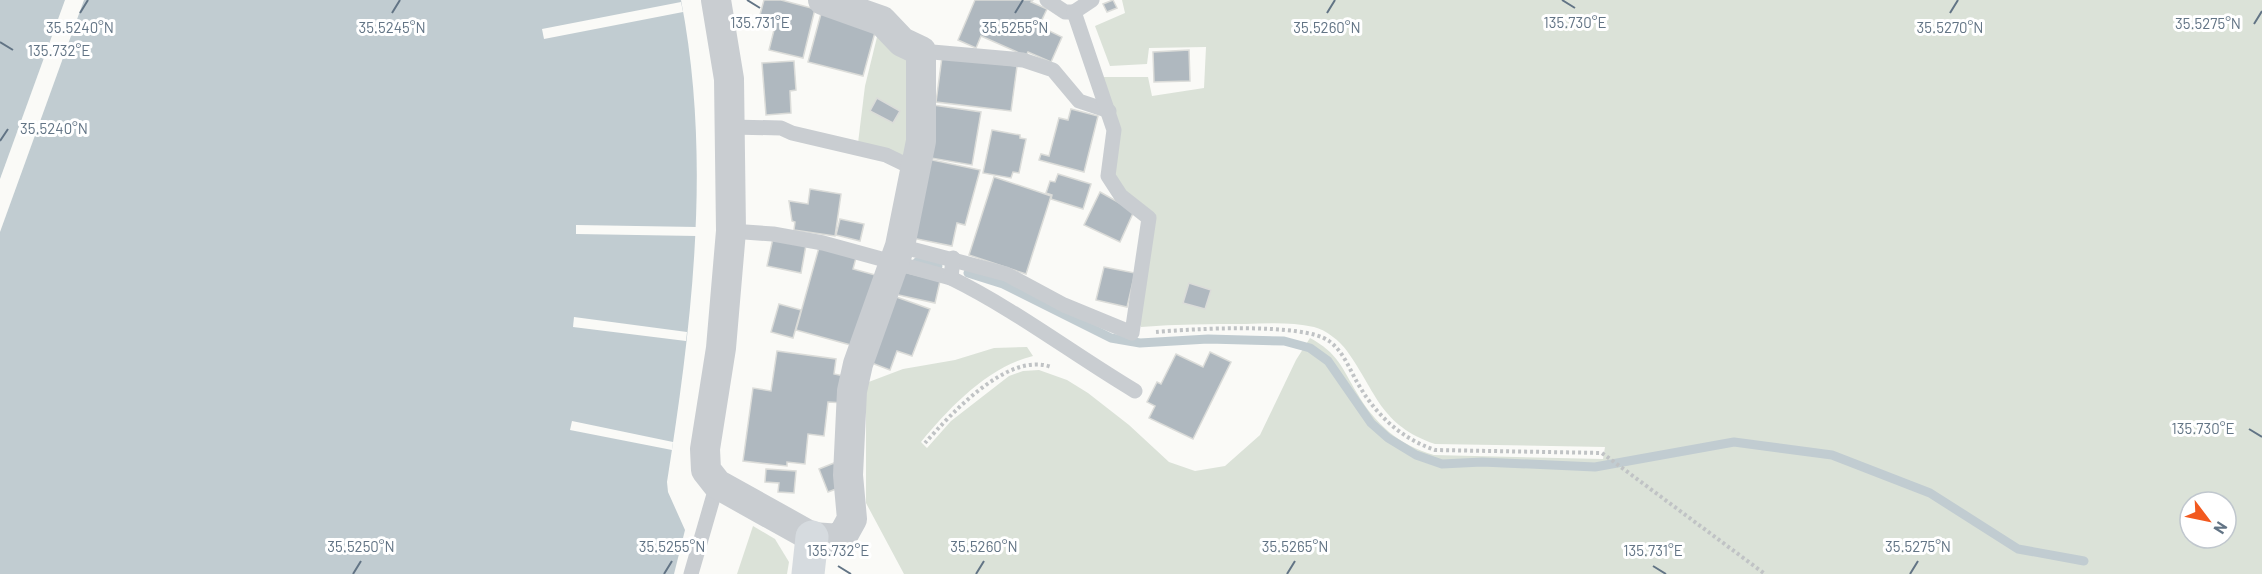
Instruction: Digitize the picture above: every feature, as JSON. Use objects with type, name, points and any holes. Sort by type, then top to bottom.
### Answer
[{"type":"street","points":[[716,0],[729,79],[731,231],[721,348],[705,449],[706,470],[717,484],[812,537],[841,539],[852,519],[848,475],[852,391],[858,364],[897,255],[921,141],[921,51],[902,42],[882,21],[880,10],[823,0]]},
{"type":"street","points":[[808,574],[812,537]]},
{"type":"lane","points":[[1047,0],[1065,12],[1074,12],[1092,0]]},
{"type":"lane","points":[[731,231],[773,234],[897,255],[953,258],[1006,274],[1073,309],[1132,333],[1149,218],[1121,196],[1108,176],[1114,130],[1074,12]]},
{"type":"lane","points":[[921,51],[1023,60],[1053,70],[1078,100],[1109,111]]},
{"type":"lane","points":[[731,127],[781,128],[792,133],[886,155],[915,169]]},
{"type":"lane","points":[[897,255],[951,278],[1018,316],[1073,354],[1135,391]]},
{"type":"lane","points":[[951,278],[953,258]]},
{"type":"lane","points":[[691,574],[717,484]]},
{"type":"path","points":[[1132,333],[1178,330],[1289,330],[1315,334],[1329,340],[1342,354],[1362,391],[1380,415],[1394,429],[1419,444],[1435,450],[1602,453],[1765,574]]},
{"type":"path","points":[[925,443],[948,418],[1007,371],[1023,365],[1042,364],[1052,368]]},
{"type":"shaded area","points":[[0,0],[681,0],[690,60],[697,181],[691,302],[667,482],[668,492],[685,530],[674,574],[0,574]]},
{"type":"shaded area","points":[[1122,0],[2262,0],[2262,574],[904,574],[866,503],[866,383],[903,369],[955,360],[994,348],[1027,347],[1033,356],[1001,369],[957,402],[921,442],[927,448],[951,421],[1009,376],[1023,371],[1039,370],[1067,380],[1088,393],[1129,425],[1169,462],[1195,471],[1225,466],[1260,435],[1296,360],[1310,338],[1333,355],[1364,404],[1380,424],[1399,439],[1421,451],[1434,455],[1603,459],[1605,447],[1435,444],[1417,436],[1391,417],[1341,343],[1319,328],[1272,323],[1141,327],[1139,323],[1155,215],[1126,193],[1114,175],[1102,77],[1148,77],[1152,96],[1204,88],[1206,47],[1149,48],[1147,64],[1110,66],[1095,26],[1125,13]]},
{"type":"shaded area","points":[[878,33],[907,50],[910,157],[858,143],[865,86]]},
{"type":"shaded area","points":[[753,526],[775,539],[789,562],[787,574],[737,574]]},
{"type":"pier","points":[[65,0],[84,0],[0,232],[0,179]]},
{"type":"pier","points":[[681,2],[683,12],[544,39],[542,29]]},
{"type":"pier","points":[[576,225],[697,227],[697,236],[576,234]]},
{"type":"pier","points":[[574,317],[687,332],[686,341],[573,327]]},
{"type":"pier","points":[[572,421],[673,442],[672,450],[570,430]]},
{"type":"building","points":[[764,0],[781,0],[815,9],[803,58],[769,50],[774,30],[757,26]]},
{"type":"building","points":[[975,0],[1033,0],[1031,2],[1047,9],[1039,26],[1062,37],[1051,62],[1028,52],[1026,56],[981,36],[976,48],[958,40]]},
{"type":"building","points":[[1113,0],[1117,8],[1107,12],[1103,4]]},
{"type":"building","points":[[822,10],[877,25],[863,76],[808,62]]},
{"type":"building","points":[[1189,50],[1190,81],[1154,82],[1153,52]]},
{"type":"building","points":[[942,57],[1017,66],[1011,111],[936,102]]},
{"type":"building","points":[[794,61],[796,90],[790,91],[791,113],[766,115],[762,63]]},
{"type":"building","points":[[877,98],[900,111],[893,123],[870,111]]},
{"type":"building","points":[[933,105],[981,112],[972,165],[925,157]]},
{"type":"building","points":[[1071,109],[1098,116],[1084,172],[1039,160],[1041,154],[1049,156],[1059,118],[1068,120]]},
{"type":"building","points":[[992,130],[1020,135],[1020,138],[1026,139],[1019,173],[1013,172],[1011,178],[983,173]]},
{"type":"building","points":[[923,158],[980,170],[965,225],[957,223],[952,246],[912,238]]},
{"type":"building","points":[[1058,174],[1091,184],[1083,209],[1051,199],[1052,195],[1046,193],[1050,181],[1055,182]]},
{"type":"building","points":[[994,177],[1051,196],[1026,274],[969,255]]},
{"type":"building","points":[[810,189],[841,194],[835,236],[794,230],[795,222],[792,221],[789,201],[808,204]]},
{"type":"building","points":[[1100,192],[1134,211],[1120,242],[1084,225]]},
{"type":"building","points":[[840,219],[864,224],[860,241],[836,235]]},
{"type":"building","points":[[773,238],[806,245],[801,273],[767,266]]},
{"type":"building","points":[[820,244],[857,254],[853,269],[879,276],[858,347],[796,330]]},
{"type":"building","points":[[1104,267],[1135,273],[1127,307],[1096,300]]},
{"type":"building","points":[[900,271],[940,281],[935,303],[894,294]]},
{"type":"building","points":[[1189,283],[1211,290],[1205,309],[1183,303]]},
{"type":"building","points":[[888,294],[930,309],[912,356],[897,351],[890,370],[864,360]]},
{"type":"building","points":[[779,304],[801,310],[793,338],[771,332]]},
{"type":"building","points":[[777,351],[836,359],[834,374],[849,377],[845,403],[828,402],[824,436],[808,434],[805,464],[787,462],[787,466],[743,461],[753,388],[771,391]]},
{"type":"building","points":[[1210,352],[1231,362],[1193,439],[1149,418],[1155,406],[1147,402],[1157,382],[1161,384],[1176,354],[1203,367]]},
{"type":"building","points":[[834,463],[844,486],[828,492],[819,469]]},
{"type":"building","points":[[766,469],[796,471],[794,493],[778,492],[779,483],[765,482]]},
{"type":"waterway","points":[[917,262],[938,266]]},
{"type":"waterway","points":[[968,273],[1003,284],[1111,338],[1140,343],[1208,339],[1284,341],[1310,348],[1328,361],[1371,423],[1388,438],[1416,455],[1442,464],[1482,462],[1595,467],[1734,442],[1832,455],[1930,493],[2018,549],[2084,561]]}]
